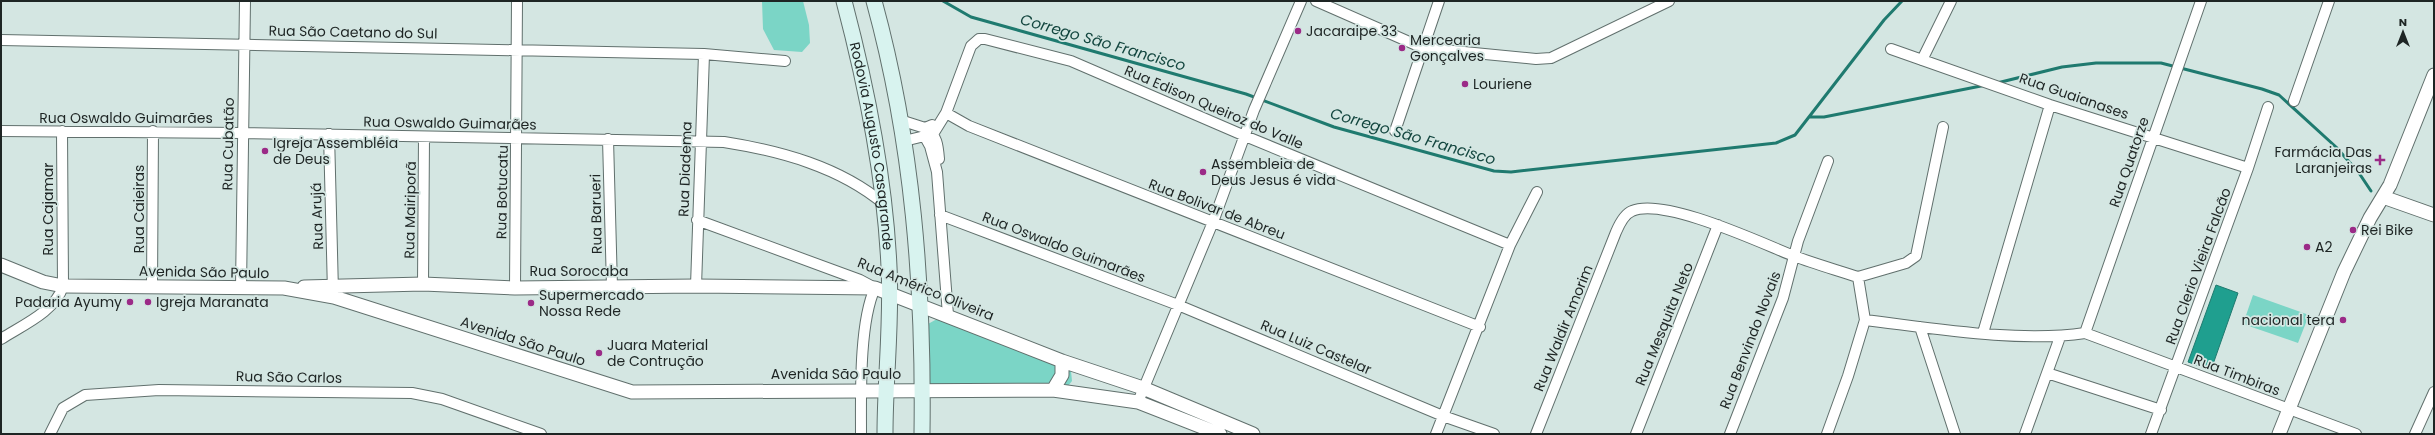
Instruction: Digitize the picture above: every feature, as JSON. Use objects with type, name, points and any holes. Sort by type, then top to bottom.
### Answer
[{"type":"main road","name":"Rodovia Augusto Casagrande","points":[[844,1],[870,112],[884,204],[890,294],[885,390],[885,434]]},
{"type":"main road","points":[[874,1],[893,76],[916,222],[921,305],[922,434]]},
{"type":"street","name":"Rua Cubatão","points":[[241,288],[245,1]]},
{"type":"street","name":"Rua Botucatu","points":[[515,288],[517,1]]},
{"type":"street","points":[[1138,402],[1213,222],[1254,110],[1301,1]]},
{"type":"street","points":[[1316,1],[1423,48],[1544,59],[1669,1]]},
{"type":"street","points":[[1395,131],[1439,1]]},
{"type":"street","points":[[1922,60],[1951,1]]},
{"type":"street","name":"Rua Quatorze","points":[[2085,333],[2169,88],[2201,1]]},
{"type":"street","points":[[2294,101],[2329,1]]},
{"type":"street","name":"Rua Edison Queiroz do Valle","points":[[945,115],[971,46],[979,39],[985,39],[1071,61],[1245,136],[1510,245]]},
{"type":"street","name":"Rua São Caetano do Sul","points":[[1,40],[517,49],[704,54],[785,61]]},
{"type":"street","name":"Rua Guaianases","points":[[1891,49],[2005,87],[2050,105],[2248,168]]},
{"type":"street","name":"Rua Diadema","points":[[696,286],[697,220],[704,54]]},
{"type":"street","points":[[2279,434],[2344,272],[2370,218],[2383,198],[2412,133],[2434,75]]},
{"type":"street","points":[[1983,333],[2050,105]]},
{"type":"street","name":"Rua Clerio Vieira Falcão","points":[[2152,434],[2248,168],[2268,107]]},
{"type":"street","points":[[904,141],[928,133],[945,115]]},
{"type":"street","name":"Rua Bolivar de Abreu","points":[[945,115],[969,126],[1480,327]]},
{"type":"street","points":[[900,120],[928,133]]},
{"type":"street","points":[[1827,434],[1848,376],[1865,320],[1858,277],[1906,263],[1916,256],[1943,126]]},
{"type":"street","name":"Rua Oswaldo Guimarães","points":[[1,131],[153,131],[700,141],[761,148],[805,161],[864,187],[884,204]]},
{"type":"street","name":"Rua Cajamar","points":[[62,131],[63,286]]},
{"type":"street","name":"Rua Caieiras","points":[[152,287],[153,131]]},
{"type":"street","points":[[928,133],[937,172],[948,315]]},
{"type":"street","name":"Rua Arujá","points":[[329,134],[333,291]]},
{"type":"street","name":"Rua Mairiporã","points":[[423,284],[424,137]]},
{"type":"street","name":"Rua Barueri","points":[[608,139],[612,287]]},
{"type":"street","name":"Rua Benvindo Novais","points":[[1730,434],[1782,298],[1798,241],[1828,161]]},
{"type":"street","points":[[1436,434],[1480,327],[1510,245],[1536,192]]},
{"type":"street","points":[[2383,198],[2434,216]]},
{"type":"street","name":"Rua Waldir Amorim","points":[[1536,434],[1616,232],[1628,212],[1637,209],[1655,209],[1718,225],[1795,256],[1858,277]]},
{"type":"street","name":"Rua Oswaldo Guimarães","points":[[940,215],[1178,305]]},
{"type":"street","name":"Rua Américo Oliveira","points":[[697,220],[852,277],[875,288],[948,315],[1062,361],[1143,388],[1205,427]]},
{"type":"street","name":"Rua Mesquita Neto","points":[[1636,434],[1718,225]]},
{"type":"street","name":"Avenida São Paulo","points":[[1,265],[43,282],[63,286],[284,288],[333,291],[632,392],[1053,390],[1138,402],[1205,427]]},
{"type":"street","name":"Rua Sorocaba","points":[[333,291],[423,284],[515,288],[696,286],[875,288]]},
{"type":"street","points":[[1,339],[54,303],[63,286]]},
{"type":"street","points":[[861,434],[861,391],[868,306],[875,288]]},
{"type":"street","name":"Rua Luiz Castelar","points":[[1178,305],[1443,416],[1494,434]]},
{"type":"street","points":[[1865,320],[1983,333],[2060,337],[2085,333]]},
{"type":"street","points":[[1920,327],[1955,434]]},
{"type":"street","name":"Rua Timbiras","points":[[2085,333],[2288,410],[2356,434]]},
{"type":"street","points":[[2025,434],[2060,337]]},
{"type":"street","points":[[1053,390],[1062,375],[1062,361]]},
{"type":"street","points":[[2047,373],[2160,410]]},
{"type":"street","name":"Rua São Carlos","points":[[50,434],[63,408],[85,396],[159,390],[412,393],[442,399],[541,434]]},
{"type":"street","points":[[2415,434],[2434,392]]},
{"type":"street","points":[[1205,427],[1220,434]]},
{"type":"street","points":[[1205,427],[1253,434]]},
{"type":"shaded area","points":[[762,1],[803,1],[809,25],[810,43],[802,52],[774,50],[763,29]]},
{"type":"shaded area","points":[[2216,285],[2238,293],[2211,370],[2188,362]]},
{"type":"shaded area","points":[[2253,295],[2309,315],[2298,343],[2243,324]]},
{"type":"shaded area","points":[[937,319],[1071,371],[1072,381],[1068,386],[931,386],[929,384],[928,324]]},
{"type":"waterway","name":"Corrego São Francisco","points":[[943,1],[971,17],[1246,94],[1334,127],[1494,171],[1511,172],[1776,143],[1795,135],[1884,20],[1902,1]]},
{"type":"waterway","points":[[1997,83],[2062,67],[2096,63],[2161,63],[2262,89],[2279,95],[2336,147],[2359,173],[2371,191]]},
{"type":"waterway","points":[[1809,117],[1824,117],[1986,85]]},
{"type":"place","name":"Jacaraipe 33","points":[[1298,31]]},
{"type":"place","name":"Mercearia Gonçalves","points":[[1402,48]]},
{"type":"place","name":"Louriene","points":[[1465,84]]},
{"type":"place","name":"Igreja Assembléia de Deus","points":[[265,151]]},
{"type":"place","name":"Farmácia Das Laranjeiras","points":[[2380,160]]},
{"type":"place","name":"Assembleia de Deus Jesus é vida","points":[[1203,172]]},
{"type":"place","name":"Rei Bike","points":[[2353,230]]},
{"type":"place","name":"A2","points":[[2307,247]]},
{"type":"place","name":"Padaria Ayumy","points":[[130,302]]},
{"type":"place","name":"Igreja Maranata","points":[[148,302]]},
{"type":"place","name":"Supermercado Nossa Rede","points":[[531,303]]},
{"type":"place","name":"nacional tera","points":[[2343,320]]},
{"type":"place","name":"Juara Material de Contrução","points":[[599,353]]}]
